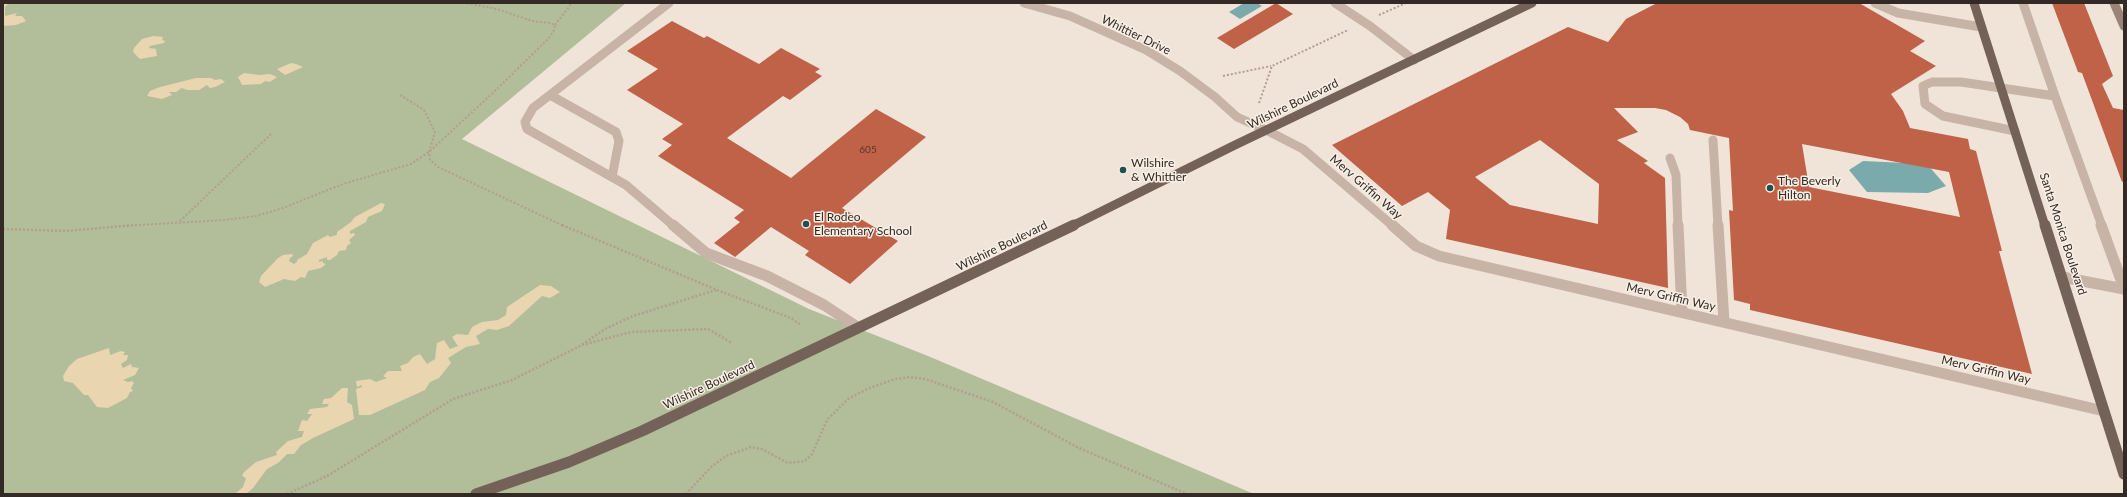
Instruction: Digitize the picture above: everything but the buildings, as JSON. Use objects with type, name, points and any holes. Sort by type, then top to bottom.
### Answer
[{"type":"main road","name":"Wilshire Boulevard","points":[[476,494],[596,452],[859,328],[1532,3]]},
{"type":"main road","name":"Santa Monica Boulevard","points":[[1974,3],[2124,474]]},
{"type":"main road","points":[[2114,3],[2124,26]]},
{"type":"street","points":[[668,3],[533,108],[525,122],[527,129],[626,185],[706,253],[767,276],[824,305],[859,328]]},
{"type":"street","name":"Whittier Drive","points":[[1024,3],[1070,16],[1146,50],[1180,71],[1215,97],[1237,117],[1268,131]]},
{"type":"street","points":[[1335,3],[1370,26],[1414,60]]},
{"type":"street","points":[[1875,3],[1898,13],[1981,27]]},
{"type":"street","points":[[2023,3],[2124,288],[2062,277]]},
{"type":"street","points":[[2015,131],[1943,116],[1930,109],[1925,104],[1923,86],[1932,82],[1942,81],[2055,96]]},
{"type":"street","points":[[550,95],[616,132],[619,141],[612,177]]},
{"type":"street","name":"Merv Griffin Way","points":[[1268,131],[1303,149],[1416,246],[1439,256],[2104,411]]},
{"type":"street","points":[[1713,140],[1724,322]]},
{"type":"street","points":[[1670,158],[1676,175],[1682,312]]},
{"type":"path","points":[[466,3],[555,25]]},
{"type":"path","points":[[3,229],[66,231],[180,221],[224,220],[256,216],[283,208],[342,184],[412,164],[429,152],[549,38],[555,25],[572,3]]},
{"type":"path","points":[[1374,18],[1406,3]]},
{"type":"path","points":[[1223,76],[1249,72],[1272,66],[1352,28]]},
{"type":"path","points":[[1259,103],[1272,66]]},
{"type":"path","points":[[400,95],[424,110],[435,132],[429,152],[430,160],[438,167],[564,226],[717,290],[791,318],[801,325]]},
{"type":"path","points":[[180,221],[271,134]]},
{"type":"path","points":[[287,494],[327,476],[453,399],[470,392],[512,380],[580,346],[606,329],[634,316],[717,290]]},
{"type":"path","points":[[580,346],[631,332],[708,330],[732,343]]},
{"type":"path","points":[[686,494],[711,466],[740,450],[751,447],[762,449],[788,463],[805,461],[812,454],[827,420],[848,399],[867,389],[895,379],[910,377],[925,379],[993,402],[1078,448],[1187,494]]},
{"type":"green space","points":[[3,3],[626,3],[462,139],[809,309],[928,356],[1254,494],[3,494]]},
{"type":"sand","points":[[3,3],[9,3],[5,7],[5,16],[17,13],[15,16],[22,16],[26,21],[16,25],[3,26]]},
{"type":"sand","points":[[153,36],[163,37],[162,40],[165,41],[164,43],[150,46],[149,48],[156,49],[157,56],[140,59],[133,52],[134,48],[142,39]]},
{"type":"sand","points":[[291,63],[303,67],[285,75],[277,69]]},
{"type":"sand","points":[[244,73],[259,75],[270,74],[277,77],[270,82],[265,81],[261,84],[242,85],[238,77]]},
{"type":"sand","points":[[196,78],[211,78],[215,80],[221,79],[225,82],[210,88],[207,85],[199,90],[187,90],[182,88],[176,92],[169,92],[172,95],[162,99],[147,96],[150,91],[160,87]]},
{"type":"sand","points":[[381,203],[385,204],[382,211],[368,217],[366,222],[350,231],[350,234],[354,233],[355,235],[349,240],[351,243],[347,246],[346,250],[339,251],[337,255],[330,260],[327,260],[327,257],[319,260],[319,262],[323,261],[323,263],[326,264],[321,268],[308,271],[305,278],[301,277],[295,281],[284,279],[265,287],[259,282],[261,276],[278,258],[283,255],[292,254],[293,256],[289,261],[294,264],[297,260],[307,254],[313,243],[328,235],[330,237],[337,235],[337,232],[351,222],[355,217]]},
{"type":"sand","points":[[540,285],[551,286],[560,292],[550,298],[542,296],[509,326],[497,330],[488,329],[476,336],[480,344],[466,347],[448,358],[451,363],[439,378],[430,382],[425,390],[370,415],[359,415],[356,389],[362,387],[362,385],[357,387],[356,381],[370,379],[376,382],[387,378],[383,376],[388,371],[402,371],[400,366],[408,363],[413,357],[420,354],[427,364],[435,359],[437,343],[444,340],[450,349],[458,346],[452,337],[457,334],[468,335],[472,327],[482,322],[498,320],[506,315],[507,307]]},
{"type":"sand","points":[[109,348],[110,355],[121,351],[125,352],[123,355],[128,355],[127,360],[121,364],[123,368],[131,364],[132,367],[139,368],[135,375],[123,380],[128,382],[132,381],[134,383],[131,388],[133,391],[130,392],[127,398],[108,408],[97,407],[88,395],[84,395],[73,383],[64,381],[63,376],[69,366],[77,359]]},
{"type":"sand","points":[[342,388],[348,388],[347,402],[352,405],[354,419],[301,445],[294,454],[287,454],[278,463],[267,469],[253,488],[246,494],[235,494],[243,487],[246,478],[242,476],[244,472],[256,462],[277,455],[276,452],[288,441],[302,437],[304,431],[298,431],[302,420],[307,421],[312,414],[307,414],[310,409],[327,407],[329,404],[322,404],[324,399],[331,398]]},
{"type":"water","points":[[1244,3],[1257,3],[1262,6],[1240,19],[1229,12]]},
{"type":"water","points":[[1863,161],[1927,164],[1946,186],[1928,193],[1867,192],[1849,170]]},
{"type":"place","name":"Wilshire & Whittier","points":[[1123,170]]},
{"type":"place","name":"The Beverly Hilton","points":[[1770,188]]},
{"type":"place","name":"El Rodeo Elementary School","points":[[806,224]]}]
